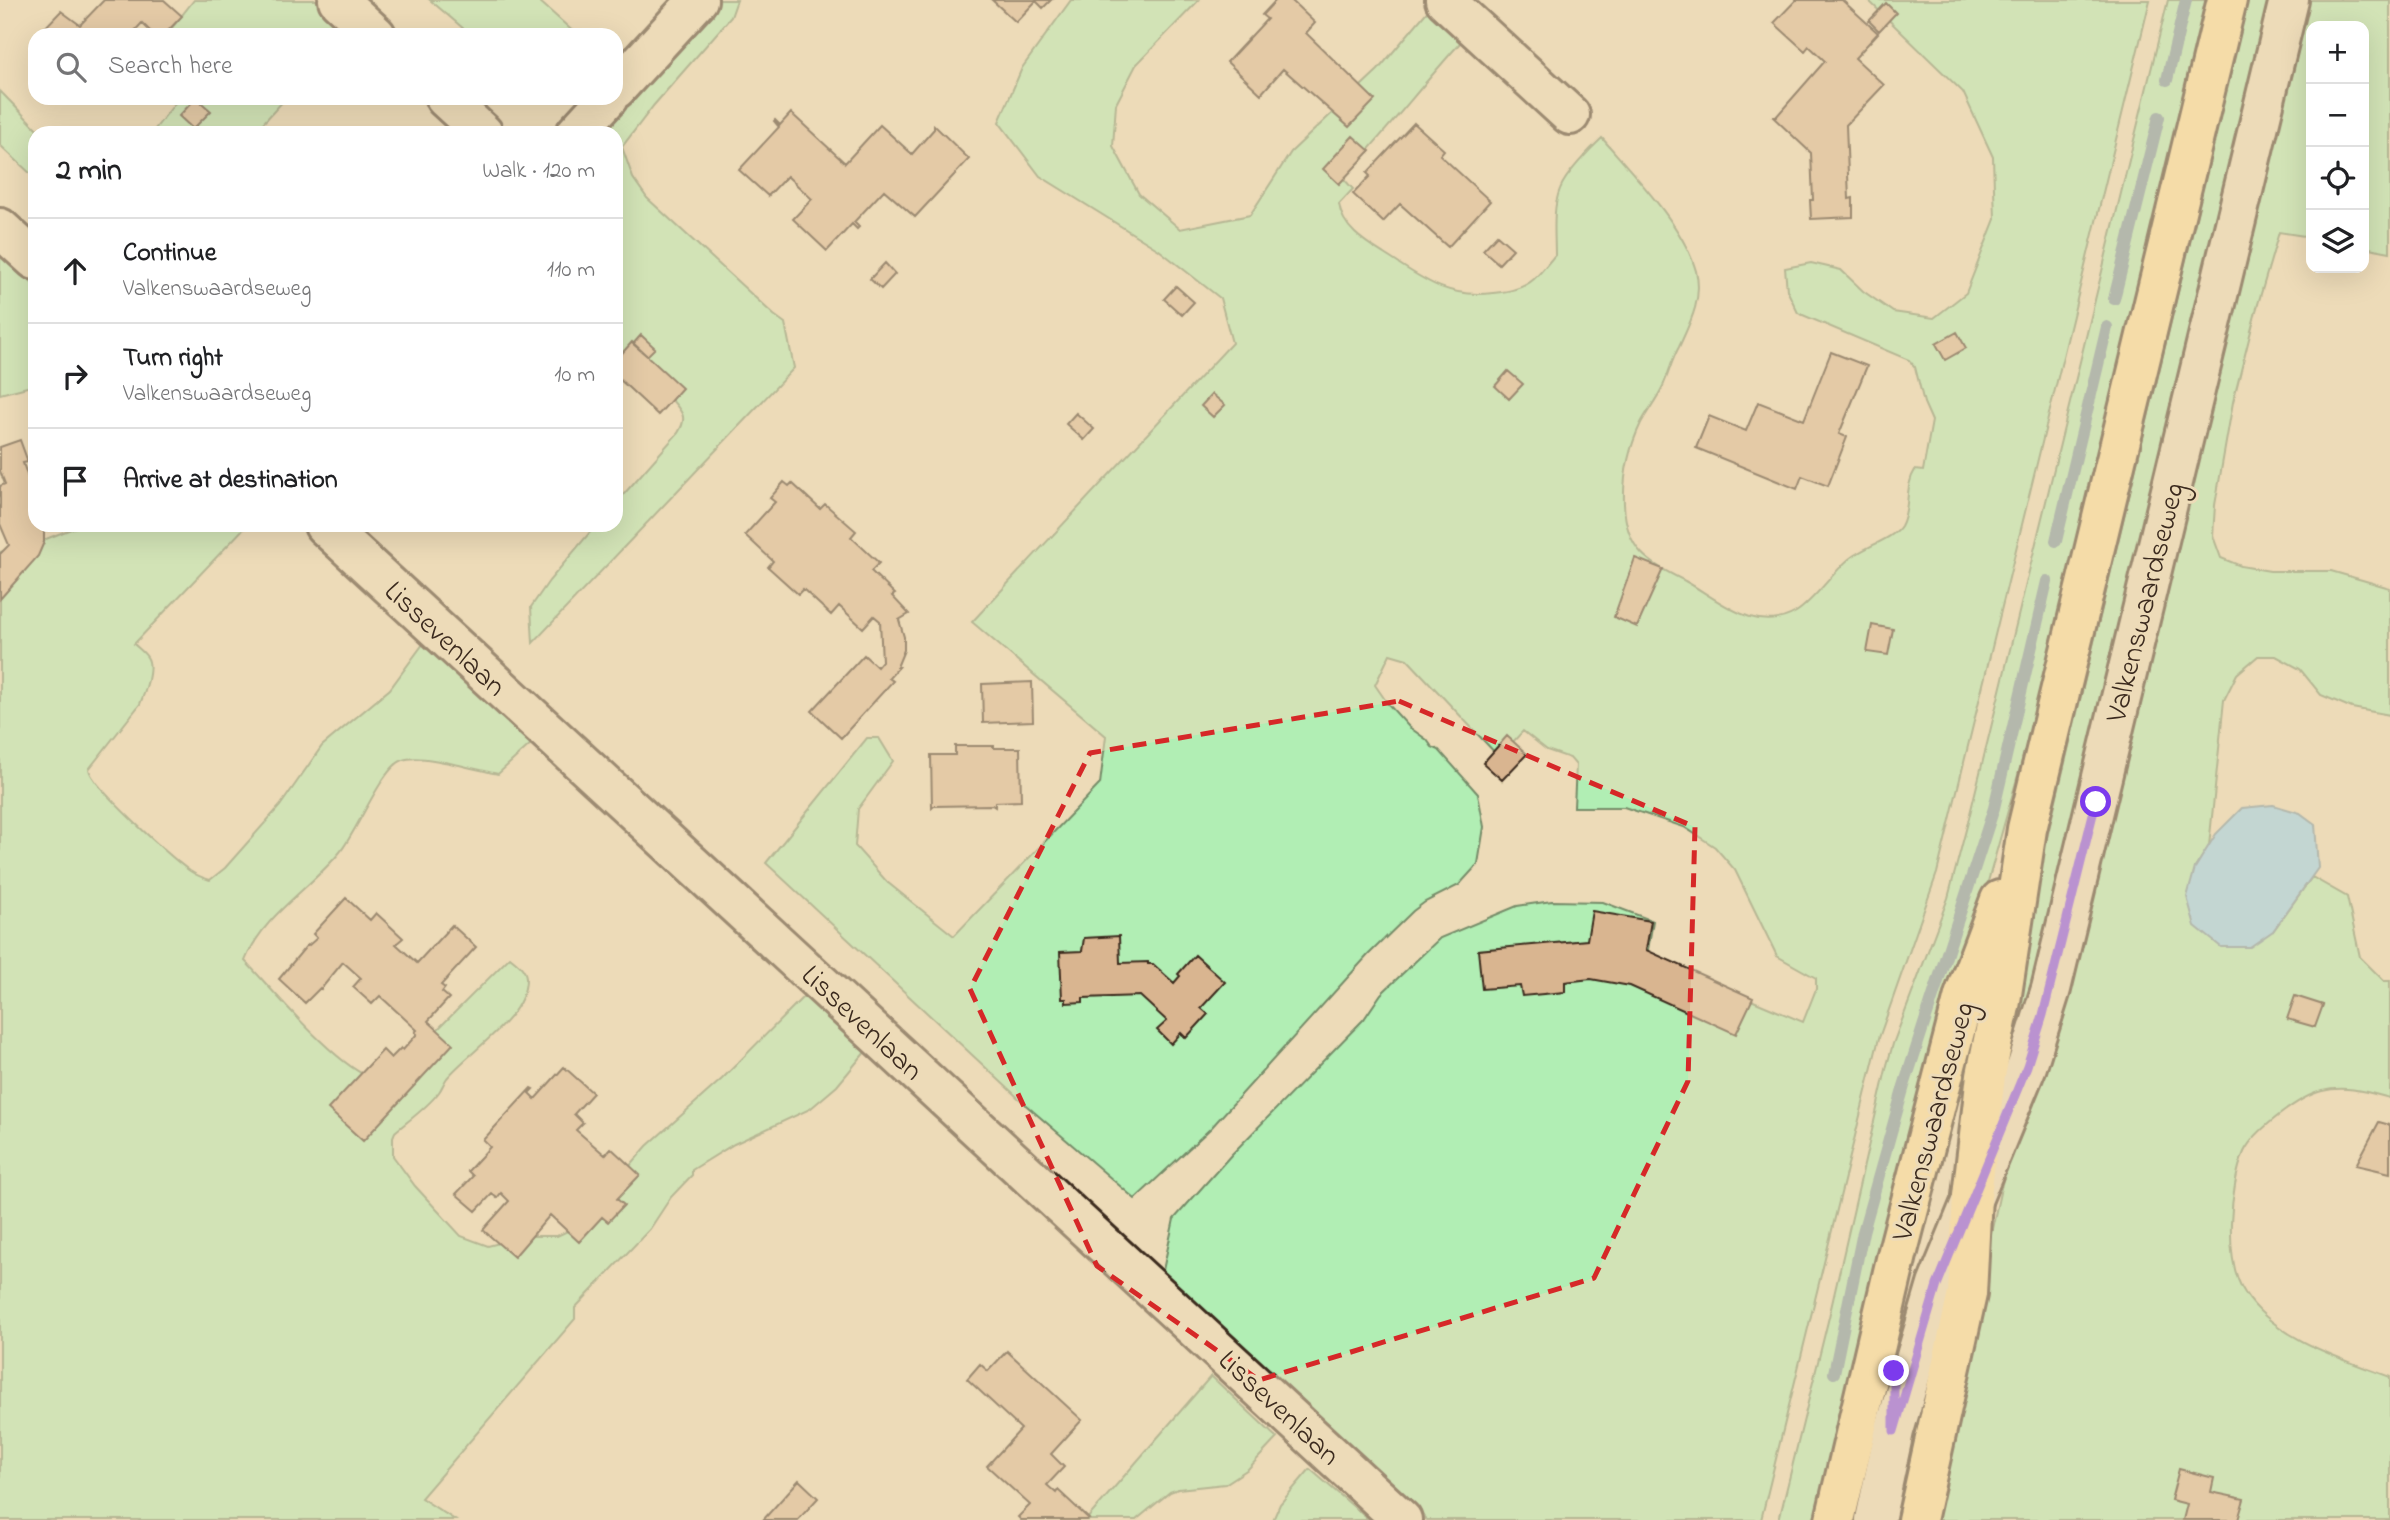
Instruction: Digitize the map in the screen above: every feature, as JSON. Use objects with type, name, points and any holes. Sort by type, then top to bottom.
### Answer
[{"type":"main road","name":"Valkenswaardseweg","points":[[1917,1520],[1968,1294],[1972,1196],[1986,1075],[2001,1001],[2027,829],[2227,0]]},
{"type":"main road","name":"Valkenswaardseweg","points":[[1835,1520],[1897,1255],[1964,996],[2027,829]]},
{"type":"street","points":[[338,0],[368,28]]},
{"type":"street","points":[[623,81],[698,0]]},
{"type":"street","points":[[1445,0],[1570,116]]},
{"type":"street","name":"Valkenswaardseweg","points":[[1875,1520],[1894,1431],[1937,1285],[2027,1066],[2052,989],[2289,0]]},
{"type":"street","points":[[453,105],[475,126]]},
{"type":"street","points":[[582,126],[602,105]]},
{"type":"street","points":[[0,228],[28,254]]},
{"type":"street","name":"Lissevenlaan","points":[[332,532],[1402,1520]]},
{"type":"street","name":"Valkenswaardseweg","points":[[1894,1431],[1897,1255]]},
{"type":"highlighted area","points":[[1399,701],[1695,827],[1688,1081],[1594,1278],[1259,1380],[1097,1266],[970,989],[1090,753]]},
{"type":"green space","points":[[194,0],[316,0],[347,28],[172,28]]},
{"type":"green space","points":[[430,0],[538,0],[569,28],[463,28]]},
{"type":"green space","points":[[720,0],[737,0],[731,17],[654,105],[623,146],[623,126],[605,126]]},
{"type":"green space","points":[[1071,0],[1199,0],[1136,65],[1116,104],[1113,146],[1139,194],[1180,229],[1250,215],[1291,152],[1378,70],[1435,2],[1469,33],[1343,178],[1353,189],[1339,204],[1341,213],[1362,239],[1423,278],[1448,290],[1476,294],[1520,288],[1534,279],[1555,255],[1555,213],[1560,189],[1572,170],[1602,138],[1669,218],[1690,254],[1698,281],[1697,301],[1691,320],[1663,386],[1641,423],[1630,452],[1624,494],[1629,533],[1641,553],[1660,568],[1738,612],[1766,620],[1796,612],[1849,559],[1897,531],[1904,519],[1908,490],[1915,470],[1923,471],[1932,421],[1924,403],[1915,367],[1909,360],[1798,313],[1787,290],[1785,268],[1811,263],[1841,270],[1863,291],[1893,312],[1934,318],[1966,293],[1995,219],[1993,157],[1963,92],[1868,0],[2150,0],[1937,873],[1879,1038],[1761,1520],[1427,1520],[1162,1275],[1174,1219],[1232,1154],[1364,1019],[1381,994],[1440,938],[1517,906],[1552,901],[1603,902],[1653,921],[1646,961],[1803,1022],[1816,989],[1816,978],[1777,956],[1735,870],[1715,847],[1684,827],[1624,807],[1574,807],[1576,765],[1570,758],[1547,750],[1523,731],[1499,757],[1407,659],[1390,654],[1375,685],[1409,727],[1439,750],[1478,794],[1484,827],[1478,864],[1459,885],[1413,911],[1368,955],[1211,1128],[1135,1199],[1027,1106],[766,863],[867,738],[879,738],[893,761],[858,809],[855,846],[887,882],[954,936],[1100,784],[1106,736],[972,622],[1232,343],[1220,298],[1159,250],[1040,176],[999,122],[1022,68]]},
{"type":"green space","points":[[2168,0],[2208,0],[2047,672],[1931,1084],[1827,1520],[1779,1520],[1887,1065],[1948,898],[1968,822]]},
{"type":"green space","points":[[2248,0],[2278,0],[2027,1033],[1995,1084],[2026,925]]},
{"type":"green space","points":[[2300,0],[2390,0],[2390,252],[2369,248],[2369,21],[2306,21],[2306,236],[2279,232],[2233,402],[2215,505],[2213,536],[2221,558],[2241,566],[2270,571],[2331,571],[2390,588],[2390,715],[2352,708],[2321,695],[2300,669],[2276,656],[2258,656],[2237,674],[2224,700],[2209,846],[2195,868],[2273,931],[2312,877],[2347,897],[2360,957],[2384,981],[2390,981],[2390,1098],[2356,1090],[2322,1091],[2302,1100],[2257,1134],[2244,1152],[2239,1167],[2232,1203],[2231,1243],[2238,1279],[2245,1293],[2273,1323],[2310,1345],[2390,1377],[2390,1520],[1928,1520],[2001,1188]]},
{"type":"green space","points":[[0,91],[34,126],[28,126],[28,171],[0,145]]},
{"type":"green space","points":[[174,105],[280,105],[260,126],[157,126]]},
{"type":"green space","points":[[623,150],[633,178],[647,198],[785,323],[794,368],[533,643],[531,607],[590,532],[623,532],[623,495],[678,433],[683,423],[683,417],[674,402],[623,353]]},
{"type":"green space","points":[[0,253],[28,279],[28,387],[0,394]]},
{"type":"green space","points":[[64,532],[240,532],[134,644],[149,661],[144,693],[140,704],[89,769],[103,790],[134,822],[197,875],[210,880],[225,868],[280,806],[322,746],[390,689],[426,640],[534,741],[498,774],[411,758],[395,765],[378,787],[347,843],[275,916],[253,945],[245,961],[324,1045],[359,1072],[373,1078],[394,1073],[510,957],[523,969],[526,975],[524,993],[508,1020],[457,1067],[435,1098],[395,1132],[393,1137],[393,1156],[415,1186],[461,1236],[488,1246],[527,1236],[557,1236],[570,1230],[647,1146],[722,1079],[805,995],[866,1051],[837,1086],[810,1109],[734,1144],[692,1170],[692,1175],[671,1197],[650,1229],[575,1308],[575,1319],[421,1498],[455,1520],[0,1520],[0,552],[36,543]]},
{"type":"green space","points":[[1211,1376],[1277,1438],[1248,1469],[1225,1484],[1170,1492],[1136,1520],[1086,1520]]},
{"type":"green space","points":[[1310,1469],[1369,1520],[1273,1520],[1280,1504]]},
{"type":"water","points":[[2273,805],[2300,813],[2315,824],[2318,868],[2273,931],[2250,947],[2221,947],[2195,926],[2187,897],[2195,868],[2216,834],[2242,808]]},
{"type":"building","points":[[104,0],[164,0],[182,16],[171,28],[147,28],[142,23],[137,28],[45,28],[61,11],[80,25]]},
{"type":"building","points":[[992,0],[1051,0],[1043,8],[1036,1],[1016,22]]},
{"type":"building","points":[[1276,0],[1291,0],[1315,23],[1306,33],[1375,100],[1349,127],[1283,69],[1261,94],[1227,62],[1267,19],[1262,15]]},
{"type":"building","points":[[1796,0],[1842,0],[1878,33],[1855,58],[1884,85],[1846,125],[1849,199],[1853,198],[1853,217],[1811,219],[1811,153],[1773,117],[1776,117],[1825,61],[1809,46],[1805,51],[1774,23]]},
{"type":"building","points":[[1886,3],[1896,13],[1879,31],[1869,21]]},
{"type":"building","points":[[189,105],[204,105],[211,111],[196,126],[190,126],[179,116]]},
{"type":"building","points":[[791,113],[845,163],[880,125],[912,154],[934,129],[934,125],[969,159],[915,217],[884,190],[854,222],[859,227],[857,229],[852,224],[827,251],[793,219],[812,199],[787,176],[768,196],[739,170],[779,127],[774,121],[780,125]]},
{"type":"building","points":[[1414,123],[1444,150],[1440,155],[1490,201],[1448,247],[1400,204],[1383,222],[1353,194],[1370,176],[1367,173]]},
{"type":"building","points":[[1353,136],[1370,151],[1339,184],[1323,169]]},
{"type":"building","points":[[1497,235],[1513,249],[1499,264],[1483,250]]},
{"type":"building","points":[[885,263],[895,274],[881,289],[870,279]]},
{"type":"building","points":[[1176,286],[1194,302],[1182,315],[1164,299]]},
{"type":"building","points":[[1957,332],[1966,348],[1945,360],[1936,344]]},
{"type":"building","points":[[641,335],[655,348],[647,356],[633,344]]},
{"type":"building","points":[[632,342],[682,388],[658,415],[623,382],[623,352]]},
{"type":"building","points":[[1831,352],[1867,366],[1839,434],[1847,437],[1828,486],[1802,476],[1797,489],[1696,448],[1709,416],[1746,431],[1758,402],[1804,420]]},
{"type":"building","points":[[1508,371],[1523,384],[1509,399],[1495,386]]},
{"type":"building","points":[[1212,394],[1225,405],[1213,417],[1201,406]]},
{"type":"building","points":[[1076,413],[1094,429],[1084,440],[1066,424]]},
{"type":"building","points":[[20,440],[28,462],[23,463],[28,478],[28,532],[44,532],[44,542],[38,556],[0,599],[0,554],[9,545],[0,524],[0,486],[5,484],[0,471],[0,447]]},
{"type":"building","points":[[784,482],[789,486],[792,483],[820,509],[825,504],[856,531],[851,537],[879,563],[871,571],[895,594],[892,596],[909,614],[899,620],[904,637],[904,650],[899,667],[889,678],[893,681],[841,738],[812,711],[864,655],[877,667],[882,661],[880,621],[874,616],[863,628],[839,606],[831,615],[803,589],[798,594],[768,567],[773,561],[745,535],[775,502],[770,498]]},
{"type":"building","points":[[1635,558],[1663,569],[1637,627],[1614,617]]},
{"type":"building","points":[[1872,625],[1893,629],[1888,655],[1867,652]]},
{"type":"building","points":[[1032,682],[1033,721],[983,723],[982,684]]},
{"type":"building","points":[[1507,736],[1527,754],[1502,780],[1483,763]]},
{"type":"building","points":[[955,746],[1020,748],[1021,801],[995,802],[995,807],[932,808],[931,755],[955,755]]},
{"type":"building","points":[[346,898],[370,920],[376,913],[403,938],[396,944],[417,963],[452,925],[476,947],[441,985],[445,988],[442,992],[449,998],[428,1021],[453,1044],[363,1141],[328,1109],[383,1050],[391,1058],[401,1048],[403,1050],[417,1034],[417,1030],[380,996],[372,1004],[353,987],[361,978],[343,962],[321,989],[305,1003],[279,979],[307,945],[317,938],[313,934]]},
{"type":"building","points":[[1592,911],[1651,921],[1646,950],[1753,998],[1736,1034],[1630,986],[1591,979],[1565,982],[1565,992],[1522,996],[1520,986],[1482,989],[1478,950],[1587,940]]},
{"type":"building","points":[[1119,936],[1120,963],[1148,962],[1174,983],[1180,976],[1178,974],[1195,955],[1225,982],[1201,1008],[1208,1014],[1186,1038],[1181,1033],[1171,1044],[1157,1030],[1167,1021],[1140,996],[1083,998],[1083,1002],[1066,1003],[1066,999],[1062,999],[1060,952],[1082,951],[1084,938]]},
{"type":"building","points":[[2295,996],[2323,1005],[2315,1027],[2287,1019]]},
{"type":"building","points":[[564,1067],[593,1093],[574,1114],[583,1123],[576,1130],[605,1155],[611,1148],[640,1175],[617,1199],[624,1205],[608,1222],[602,1217],[579,1242],[550,1215],[514,1257],[483,1230],[509,1201],[501,1193],[497,1198],[492,1194],[476,1211],[456,1194],[473,1176],[468,1171],[490,1147],[483,1140],[531,1088],[533,1089],[529,1093],[535,1099]]},
{"type":"building","points":[[2379,1122],[2390,1125],[2390,1173],[2356,1165]]},
{"type":"building","points":[[1007,1351],[1082,1420],[1051,1454],[1064,1467],[1047,1485],[1056,1493],[1058,1490],[1089,1519],[1087,1520],[1021,1520],[1018,1517],[1030,1505],[987,1466],[1021,1429],[967,1379],[980,1364],[988,1371]]},
{"type":"building","points":[[2179,1469],[2214,1478],[2211,1492],[2244,1499],[2238,1520],[2183,1520],[2187,1504],[2171,1500]]},
{"type":"building","points":[[799,1480],[818,1498],[798,1520],[763,1520]]},
{"type":"waterway","points":[[2167,80],[2186,0]]},
{"type":"waterway","points":[[2114,299],[2159,117]]},
{"type":"waterway","points":[[2056,541],[2107,327]]},
{"type":"waterway","points":[[1834,1373],[1863,1232],[1904,1086],[1994,808],[2047,581]]},
{"type":"route","points":[[1894,1371],[1894,1431],[1937,1285],[2027,1066],[2052,989],[2096,802]]}]
